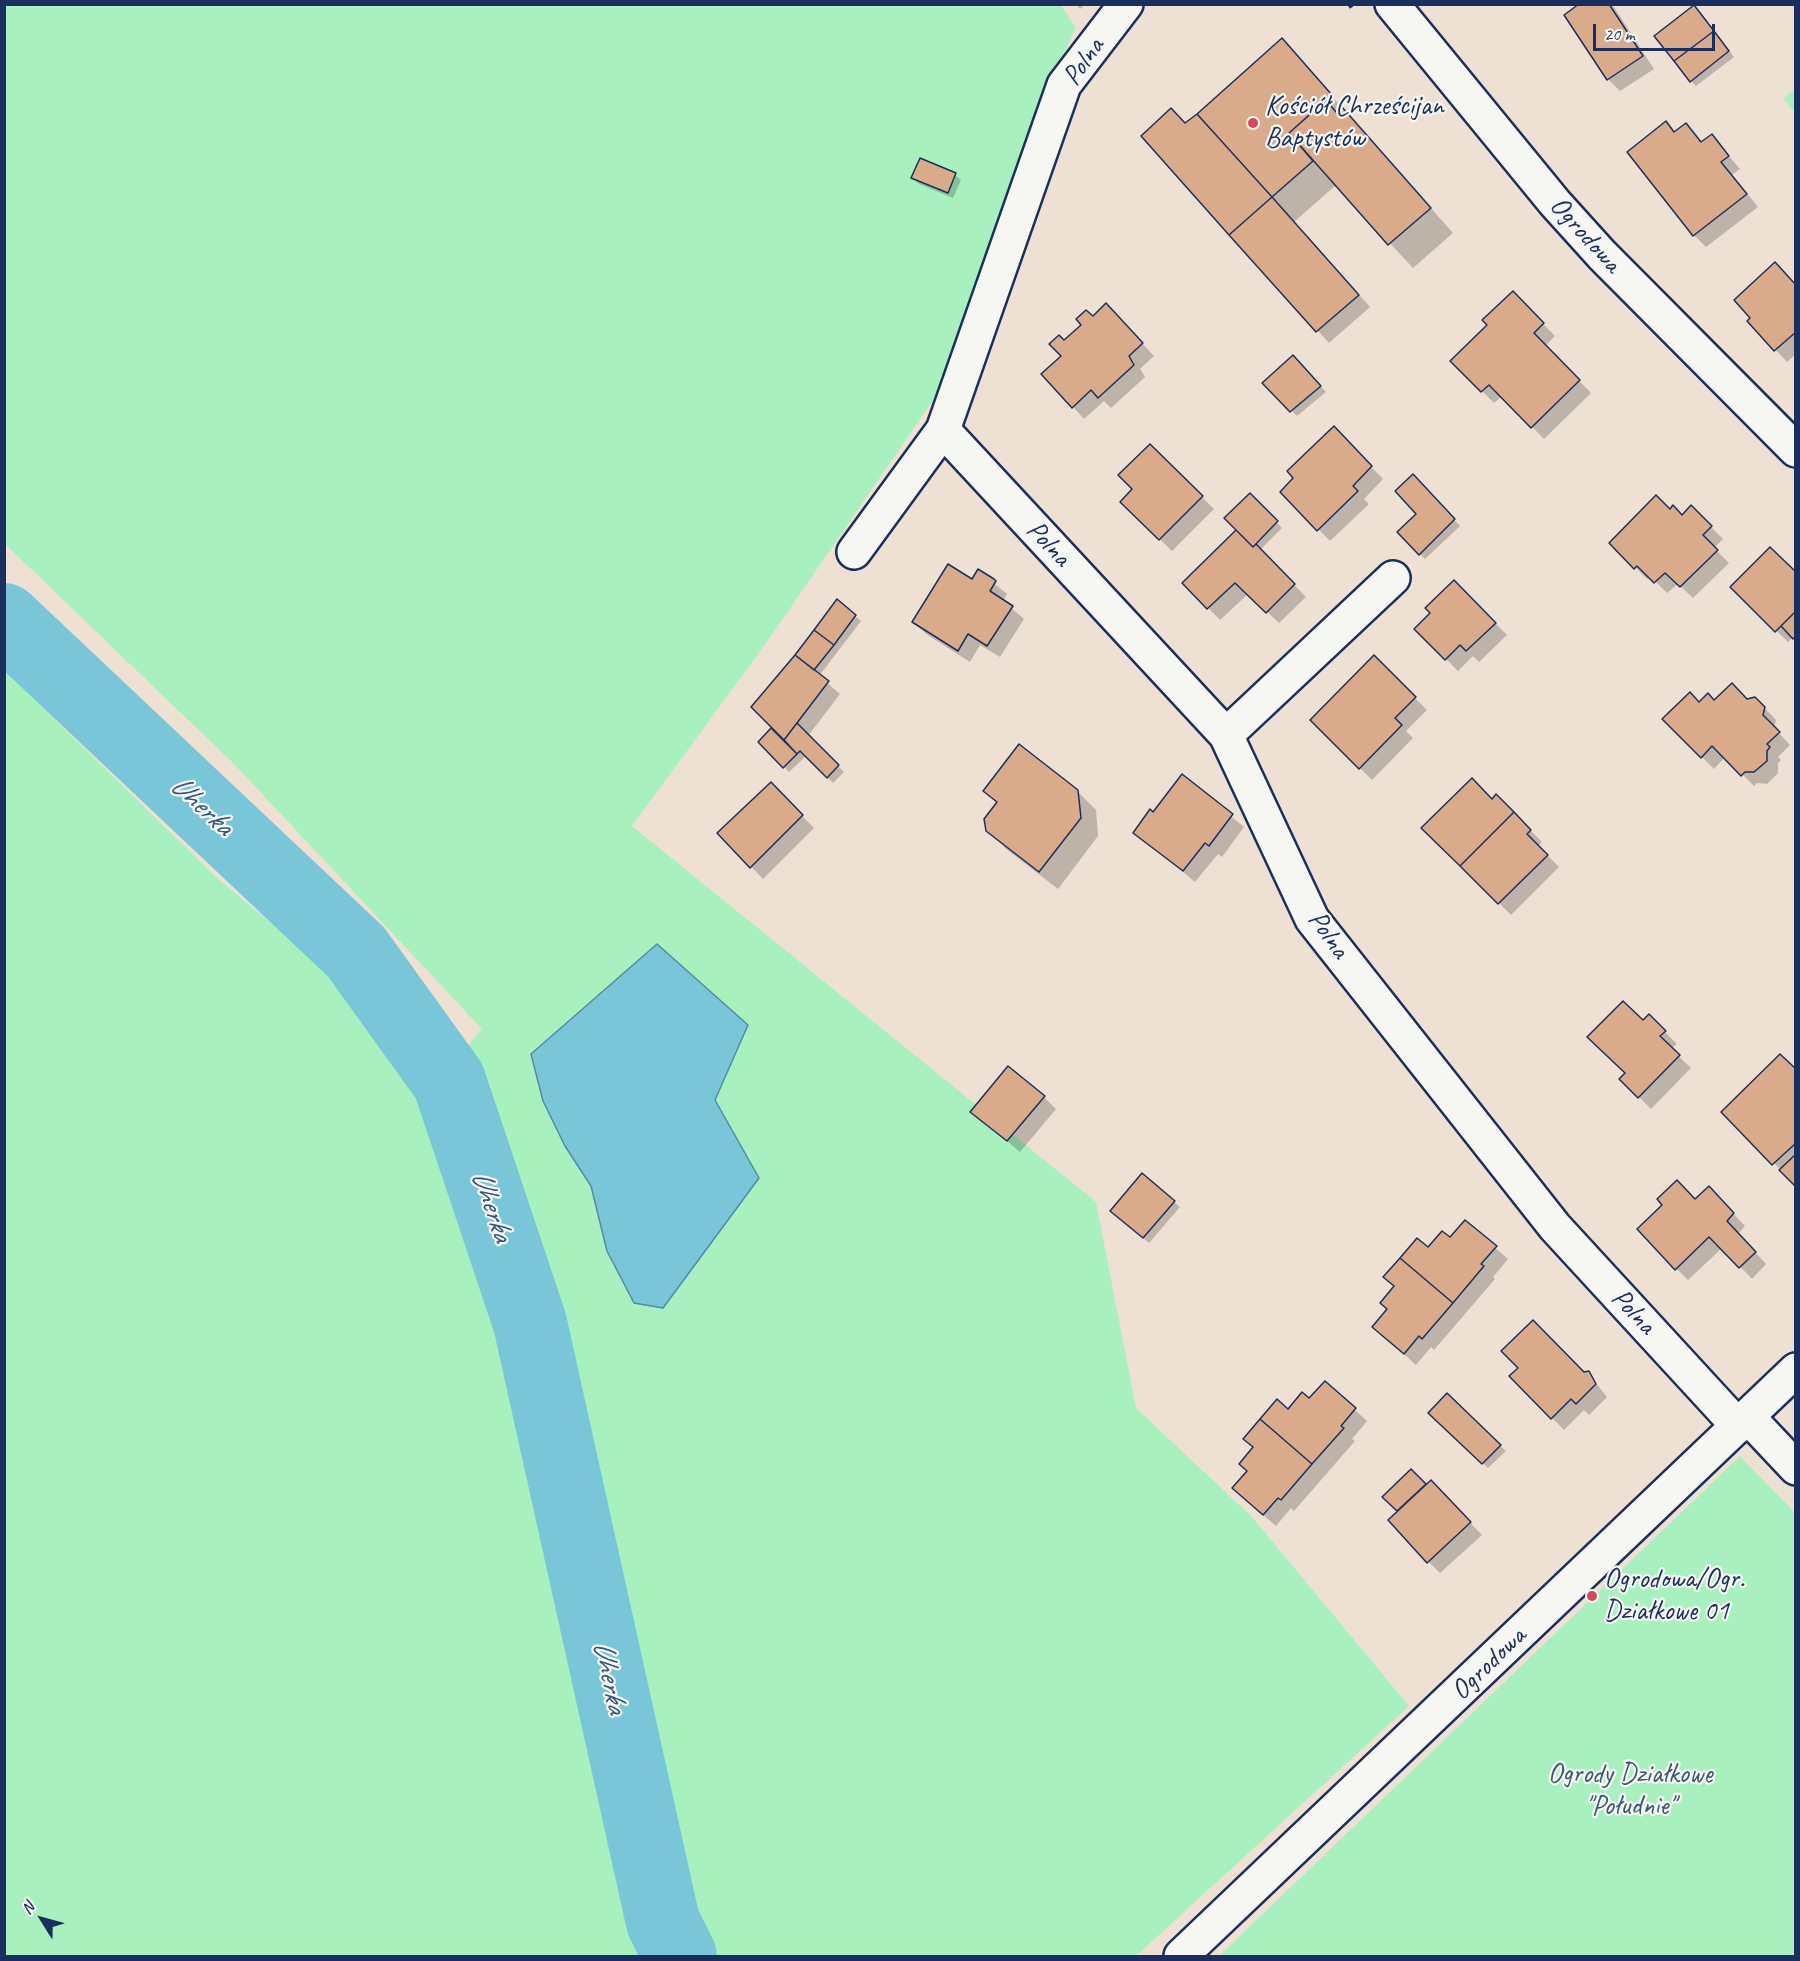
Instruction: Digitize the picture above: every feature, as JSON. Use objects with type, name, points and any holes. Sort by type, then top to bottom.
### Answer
[{"type":"street","name":"Polna","points":[[854,552],[943,430],[1064,85],[1126,4]]},
{"type":"street","name":"Ogrodowa","points":[[1392,4],[1548,194],[1602,255],[1796,450]]},
{"type":"street","name":"Polna","points":[[943,430],[1226,735],[1312,919],[1555,1227],[1742,1421],[1796,1468]]},
{"type":"street","points":[[1226,735],[1393,578]]},
{"type":"street","name":"Ogrodowa","points":[[1181,1956],[1796,1370]]},
{"type":"green space","points":[[5,5],[1061,5],[1076,28],[1039,105],[951,374],[769,639],[632,826],[1096,1202],[1136,1408],[1252,1517],[1409,1706],[1136,1956],[5,1956],[4,670],[218,879],[341,981],[429,1092],[482,1029],[235,765],[5,544]]},
{"type":"green space","points":[[1795,90],[1795,113],[1783,98]]},
{"type":"green space","name":"Ogrody Działkowe \"Południe\"","points":[[1740,1456],[1795,1513],[1795,1956],[1219,1956]]},
{"type":"water","points":[[657,944],[748,1025],[715,1100],[759,1178],[663,1308],[634,1303],[607,1251],[591,1186],[565,1146],[543,1101],[531,1054]]},
{"type":"building","points":[[1579,4],[1609,4],[1643,56],[1607,80],[1564,15]]},
{"type":"building","points":[[1694,5],[1714,31],[1674,61],[1654,36]]},
{"type":"building","points":[[1714,31],[1729,51],[1690,82],[1674,61]]},
{"type":"building","name":"Kościół Chrześcijan Baptystów","points":[[1282,38],[1332,95],[1289,133],[1313,161],[1272,197],[1197,114]]},
{"type":"building","points":[[1326,100],[1336,112],[1342,107],[1431,208],[1388,245],[1289,133]]},
{"type":"building","points":[[1171,108],[1185,123],[1197,114],[1272,197],[1229,235],[1141,136]]},
{"type":"building","points":[[1666,121],[1674,132],[1686,123],[1701,142],[1712,134],[1729,156],[1721,162],[1747,194],[1693,236],[1627,152]]},
{"type":"building","points":[[920,158],[956,173],[948,193],[911,178]]},
{"type":"building","points":[[1272,197],[1359,295],[1316,332],[1229,235]]},
{"type":"building","points":[[1775,262],[1796,285],[1796,332],[1774,351],[1747,321],[1750,318],[1734,300]]},
{"type":"building","points":[[1513,291],[1544,323],[1534,333],[1580,380],[1531,428],[1489,385],[1481,392],[1450,361],[1487,325],[1482,320]]},
{"type":"building","points":[[1106,303],[1143,343],[1129,356],[1134,365],[1098,398],[1091,390],[1072,408],[1041,374],[1061,356],[1049,344],[1059,335],[1064,340],[1081,325],[1076,319],[1086,310],[1093,316]]},
{"type":"building","points":[[1293,355],[1321,386],[1290,412],[1262,383]]},
{"type":"building","points":[[1334,426],[1372,466],[1353,486],[1358,491],[1317,531],[1280,492],[1293,478],[1287,471]]},
{"type":"building","points":[[1150,444],[1203,496],[1159,540],[1120,502],[1132,489],[1118,475]]},
{"type":"building","points":[[1413,474],[1455,519],[1419,555],[1397,532],[1416,514],[1395,491]]},
{"type":"building","points":[[1250,493],[1278,521],[1253,547],[1224,518]]},
{"type":"building","points":[[1656,495],[1670,509],[1673,505],[1682,515],[1691,505],[1712,526],[1703,535],[1718,550],[1680,587],[1665,573],[1654,583],[1637,566],[1634,569],[1609,543]]},
{"type":"building","points":[[1236,530],[1253,547],[1256,544],[1295,584],[1266,613],[1235,583],[1207,609],[1182,583]]},
{"type":"building","points":[[1770,547],[1796,572],[1796,611],[1775,632],[1730,587]]},
{"type":"building","points":[[948,564],[972,579],[978,569],[994,579],[996,581],[990,591],[1013,606],[987,646],[968,634],[958,651],[912,622]]},
{"type":"building","points":[[1454,580],[1496,623],[1466,651],[1460,645],[1445,660],[1414,629],[1430,613],[1425,608]]},
{"type":"building","points":[[837,599],[856,615],[834,645],[814,630]]},
{"type":"building","points":[[1796,611],[1796,636],[1793,639],[1781,626]]},
{"type":"building","points":[[814,630],[834,645],[814,670],[795,655]]},
{"type":"building","points":[[795,655],[829,681],[784,740],[751,707]]},
{"type":"building","points":[[1374,655],[1416,697],[1395,718],[1402,725],[1359,769],[1310,720]]},
{"type":"building","points":[[1732,683],[1747,699],[1755,697],[1765,707],[1763,715],[1780,732],[1767,744],[1770,747],[1767,751],[1767,761],[1754,772],[1745,772],[1741,776],[1712,746],[1701,758],[1662,719],[1690,692],[1699,702],[1708,693],[1714,700]]},
{"type":"building","points":[[797,723],[839,765],[827,778],[800,751],[797,754],[784,740]]},
{"type":"building","points":[[771,728],[797,754],[783,768],[758,742]]},
{"type":"building","points":[[1019,744],[1078,790],[1081,818],[1039,872],[986,831],[984,819],[997,802],[983,791]]},
{"type":"building","points":[[1182,774],[1233,814],[1209,846],[1205,843],[1183,871],[1133,833],[1150,809],[1153,812]]},
{"type":"building","points":[[1472,778],[1492,799],[1496,794],[1514,812],[1460,866],[1421,828]]},
{"type":"building","points":[[771,782],[803,815],[750,868],[717,833]]},
{"type":"building","points":[[1514,812],[1531,830],[1527,834],[1548,855],[1498,904],[1460,866]]},
{"type":"building","points":[[1623,1001],[1643,1020],[1649,1014],[1666,1031],[1660,1036],[1680,1055],[1638,1098],[1619,1079],[1625,1073],[1587,1037]]},
{"type":"building","points":[[1780,1054],[1796,1069],[1796,1143],[1772,1165],[1721,1112]]},
{"type":"building","points":[[1008,1066],[1045,1096],[1007,1141],[970,1112]]},
{"type":"building","points":[[1796,1154],[1796,1187],[1779,1170]]},
{"type":"building","points":[[1142,1173],[1175,1201],[1143,1238],[1110,1211]]},
{"type":"building","points":[[1677,1180],[1695,1199],[1709,1186],[1734,1213],[1727,1221],[1756,1252],[1739,1268],[1709,1237],[1675,1270],[1637,1229],[1662,1205],[1657,1199]]},
{"type":"building","points":[[1465,1220],[1497,1246],[1481,1264],[1484,1266],[1453,1303],[1400,1258],[1417,1238],[1428,1247],[1442,1231],[1450,1237]]},
{"type":"building","points":[[1400,1258],[1453,1303],[1422,1339],[1419,1336],[1404,1354],[1372,1327],[1387,1309],[1380,1303],[1394,1286],[1383,1277]]},
{"type":"building","points":[[1533,1320],[1584,1372],[1589,1371],[1596,1384],[1576,1404],[1571,1399],[1551,1419],[1509,1376],[1518,1368],[1501,1351]]},
{"type":"building","points":[[1325,1381],[1356,1408],[1341,1426],[1344,1428],[1312,1464],[1260,1419],[1277,1399],[1288,1409],[1302,1392],[1309,1398]]},
{"type":"building","points":[[1447,1393],[1501,1445],[1482,1464],[1428,1413]]},
{"type":"building","points":[[1260,1419],[1312,1464],[1281,1500],[1278,1498],[1263,1515],[1232,1488],[1247,1471],[1239,1464],[1253,1447],[1243,1439]]},
{"type":"building","points":[[1411,1469],[1426,1484],[1397,1511],[1382,1497]]},
{"type":"building","points":[[1431,1480],[1471,1522],[1427,1563],[1388,1520]]},
{"type":"waterway","name":"Uherka","points":[[4,620],[356,952],[449,1081],[530,1323],[663,1922],[680,1956]]},
{"type":"place","name":"Kościół Chrześcijan Baptystów","points":[[1253,123]]},
{"type":"place","name":"Ogrodowa/Ogr. Działkowe 01","points":[[1592,1596]]}]
